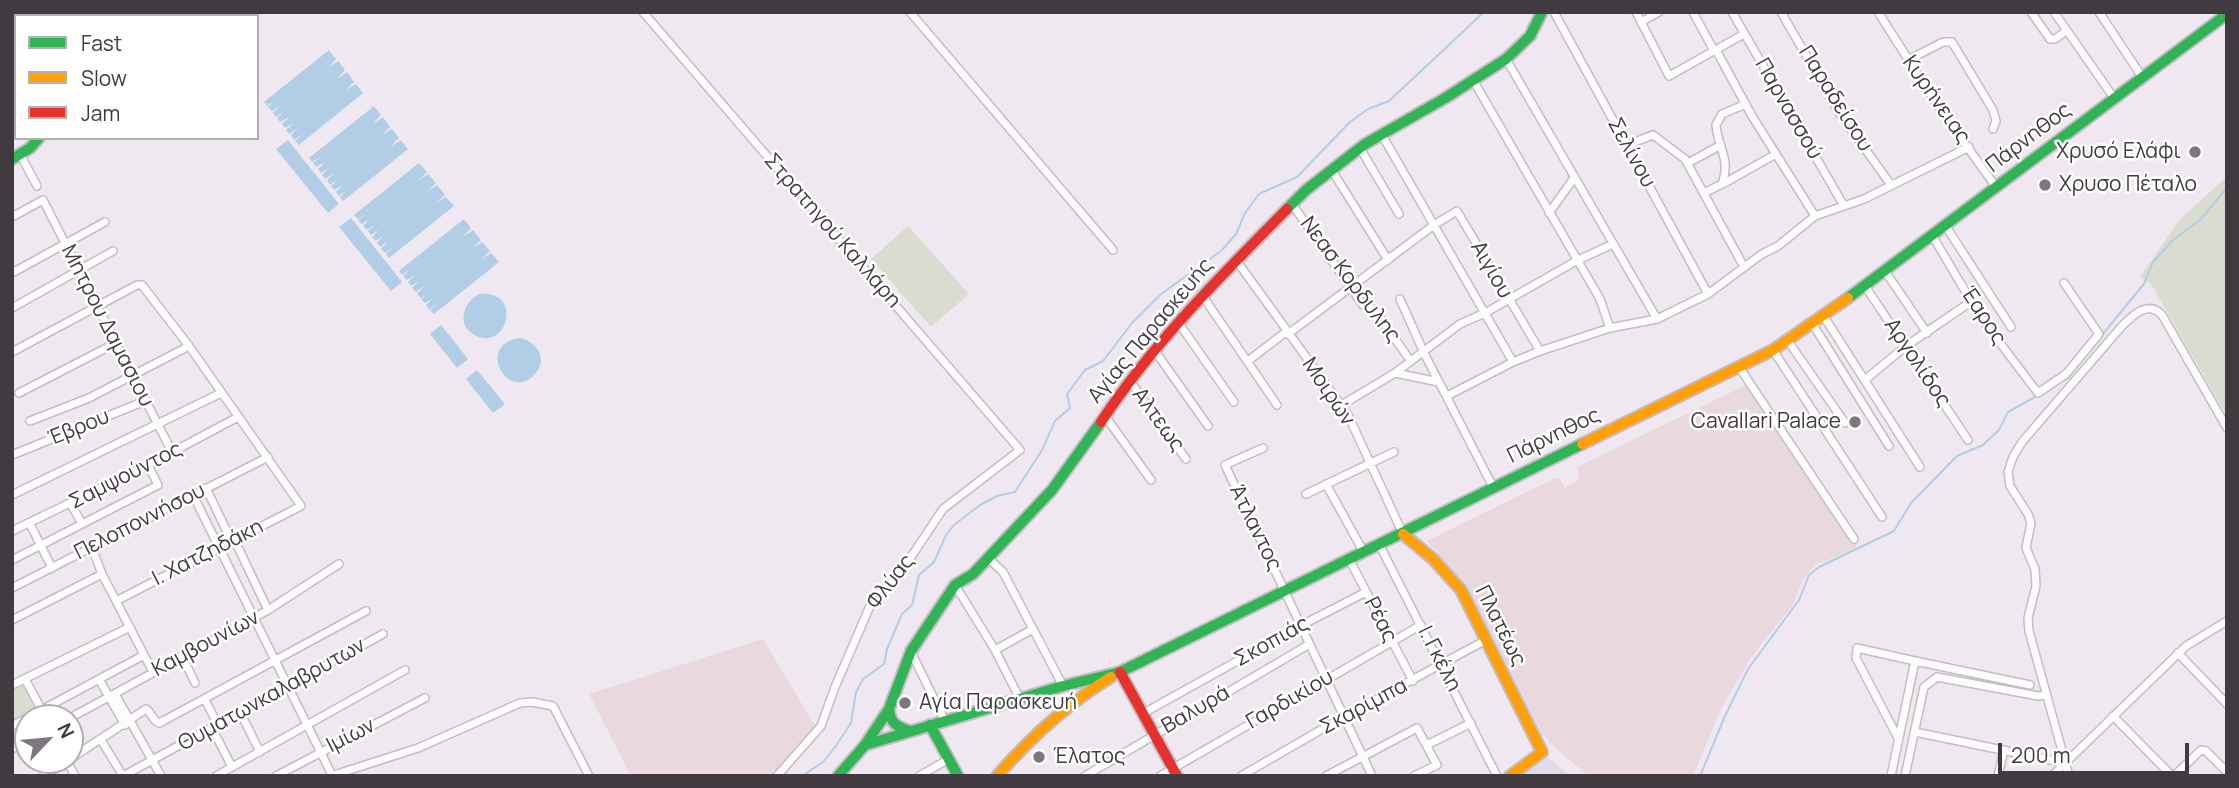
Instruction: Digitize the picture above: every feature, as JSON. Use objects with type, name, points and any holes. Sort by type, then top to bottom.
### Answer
[{"type":"main road","name":"Αγίας Παρασκευής","points":[[865,745],[889,709],[911,651],[955,585],[973,574],[1052,490],[1130,381],[1202,295],[1292,204],[1331,169],[1360,148],[1506,60],[1531,36],[1542,12]]},
{"type":"main road","name":"Πάρνηθος","points":[[865,745],[1063,685],[1120,672],[1788,341],[2227,14]]},
{"type":"main road","points":[[16,157],[37,140]]},
{"type":"main road","name":"Πλατέως","points":[[1403,534],[1418,544],[1457,584],[1542,752],[1510,776]]},
{"type":"main road","points":[[997,776],[1027,742],[1059,713],[1120,672],[1175,772]]},
{"type":"main road","points":[[889,709],[892,723],[909,731]]},
{"type":"main road","points":[[930,725],[958,776]]},
{"type":"main road","points":[[838,776],[865,745]]},
{"type":"street","name":"Στρατηγού Καλλάρη","points":[[643,12],[1020,450]]},
{"type":"street","points":[[910,12],[1113,250]]},
{"type":"street","name":"Σελίνου","points":[[1554,12],[1708,295]]},
{"type":"street","points":[[1636,12],[1669,76],[1744,34]]},
{"type":"street","points":[[1641,22],[1659,12]]},
{"type":"street","points":[[1693,12],[1815,216]]},
{"type":"street","name":"Παρνασσού","points":[[1732,12],[1844,206]]},
{"type":"street","name":"Παραδείσου","points":[[1781,12],[1840,114],[1891,185]]},
{"type":"street","name":"Κυρήνειας","points":[[1878,12],[1938,106],[1996,187]]},
{"type":"street","points":[[2031,12],[2050,38],[2055,39],[2066,31]]},
{"type":"street","points":[[2054,12],[2114,98]]},
{"type":"street","points":[[2099,12],[2142,77]]},
{"type":"street","points":[[1908,60],[1943,42],[1952,42],[1993,110],[1996,121],[1993,129]]},
{"type":"street","points":[[1506,60],[1657,319]]},
{"type":"street","points":[[1473,80],[1600,299],[1610,328]]},
{"type":"street","points":[[1722,184],[1726,163],[1716,131],[1718,119],[1731,109],[1746,103]]},
{"type":"street","name":"Αιγίου","points":[[1382,135],[1513,362]]},
{"type":"street","points":[[1627,145],[1653,135],[1685,159],[1744,267]]},
{"type":"street","points":[[1688,163],[1721,145]]},
{"type":"street","points":[[1447,396],[1540,351],[1610,328],[1657,319],[1708,295],[1762,254],[1778,246],[1815,216],[1891,185],[1969,147]]},
{"type":"street","points":[[1360,148],[1399,214]]},
{"type":"street","points":[[1704,193],[1776,154]]},
{"type":"street","points":[[16,157],[37,186]]},
{"type":"street","points":[[1331,169],[1388,260]]},
{"type":"street","points":[[1549,213],[1574,177]]},
{"type":"street","name":"Μητρου Δαμασιου","points":[[12,216],[43,200],[172,452]]},
{"type":"street","name":"Νεασ Κορδυλης","points":[[1292,204],[1363,304],[1375,310],[1408,356]]},
{"type":"street","name":"Αιγίου","points":[[1434,225],[1457,211],[1540,351]]},
{"type":"street","points":[[12,273],[105,222]]},
{"type":"street","points":[[1248,361],[1434,225]]},
{"type":"street","points":[[1945,225],[2011,327]]},
{"type":"street","name":"Έαρος","points":[[1932,235],[1981,317],[2038,393],[2066,374],[2099,334],[2064,283]]},
{"type":"street","points":[[1340,406],[1395,373],[1460,324],[1613,244]]},
{"type":"street","points":[[12,308],[113,251]]},
{"type":"street","name":"Μοιρών","points":[[1236,260],[1348,415],[1403,534]]},
{"type":"street","points":[[1885,271],[1927,332]]},
{"type":"street","points":[[12,352],[137,285],[142,285],[268,457]]},
{"type":"street","name":"Αργολίδος","points":[[1865,286],[1968,440]]},
{"type":"street","points":[[1202,295],[1277,405]]},
{"type":"street","points":[[1400,299],[1438,382],[1493,488]]},
{"type":"street","points":[[1866,379],[1906,346],[1972,301]]},
{"type":"street","points":[[2069,776],[2028,618],[2036,586],[2034,565],[2026,548],[2030,518],[2010,486],[2008,472],[2013,457],[2022,442],[2122,326],[2139,311],[2150,308],[2162,314],[2227,428]]},
{"type":"street","points":[[1823,315],[1920,467]]},
{"type":"street","points":[[1178,322],[1234,402]]},
{"type":"street","points":[[1812,323],[1889,446]]},
{"type":"street","points":[[1788,341],[1845,424]]},
{"type":"street","points":[[19,393],[116,343]]},
{"type":"street","points":[[30,421],[66,409],[189,346]]},
{"type":"street","points":[[1773,349],[1882,517]]},
{"type":"street","points":[[1155,351],[1208,426]]},
{"type":"street","points":[[1739,367],[1854,539]]},
{"type":"street","points":[[1395,373],[1438,382]]},
{"type":"street","name":"Αλτεως","points":[[1130,381],[1186,459]]},
{"type":"street","points":[[12,495],[221,393]]},
{"type":"street","name":"Έβρου","points":[[12,455],[145,401]]},
{"type":"street","name":"Σαμψούντος","points":[[12,531],[148,465],[238,416]]},
{"type":"street","points":[[1105,416],[1151,480]]},
{"type":"street","name":"Άτλαντος","points":[[1263,448],[1225,465],[1285,590]]},
{"type":"street","name":"Φλύας","points":[[777,776],[821,726],[870,606],[909,561],[943,509],[1020,450]]},
{"type":"street","points":[[1306,494],[1394,452]]},
{"type":"street","name":"Πελοποννήσου","points":[[12,588],[268,457]]},
{"type":"street","name":"Ι. Χατζηδάκη","points":[[116,601],[301,506],[268,457]]},
{"type":"street","points":[[12,560],[158,485],[148,465]]},
{"type":"street","points":[[1326,484],[1363,551]]},
{"type":"street","points":[[206,488],[268,611]]},
{"type":"street","points":[[193,495],[322,751],[332,776],[418,748],[503,708],[532,702],[553,706],[589,776]]},
{"type":"street","points":[[71,504],[82,524]]},
{"type":"street","points":[[30,524],[52,568]]},
{"type":"street","name":"Ι. Γκέλη","points":[[1379,544],[1497,776]]},
{"type":"street","points":[[92,548],[102,574],[153,672]]},
{"type":"street","points":[[988,558],[1003,572],[1063,685]]},
{"type":"street","name":"Ρέας","points":[[1349,559],[1413,681]]},
{"type":"street","name":"Καμβουνίων","points":[[84,711],[268,611],[339,564]]},
{"type":"street","points":[[12,620],[102,574]]},
{"type":"street","points":[[955,585],[995,650],[1020,699]]},
{"type":"street","points":[[1285,590],[1308,645],[1372,776]]},
{"type":"street","name":"Σκοπιάς","points":[[1142,714],[1300,626],[1366,593]]},
{"type":"street","points":[[84,751],[146,709],[159,723],[366,611]]},
{"type":"street","points":[[2052,776],[2190,642],[2227,621]]},
{"type":"street","name":"Γαρδικίου","points":[[1160,776],[1175,772],[1421,625]]},
{"type":"street","points":[[12,685],[130,627]]},
{"type":"street","points":[[995,650],[1032,629]]},
{"type":"street","name":"Θυματωνκαλαβρυτων","points":[[123,776],[383,634]]},
{"type":"street","name":"Σκαρίμπα","points":[[1241,776],[1486,640]]},
{"type":"street","name":"Βαλυρά","points":[[1084,776],[1308,645]]},
{"type":"street","points":[[1899,738],[1856,658],[1857,648],[2029,685]]},
{"type":"street","points":[[911,651],[945,720]]},
{"type":"street","points":[[2178,653],[2227,704]]},
{"type":"street","points":[[61,704],[144,655]]},
{"type":"street","points":[[182,656],[195,683]]},
{"type":"street","points":[[1891,776],[1915,661]]},
{"type":"street","points":[[216,776],[405,670]]},
{"type":"street","points":[[1905,776],[1924,687],[1937,677],[2038,696],[2046,695]]},
{"type":"street","points":[[24,679],[38,704]]},
{"type":"street","points":[[100,681],[161,776]]},
{"type":"street","name":"Ιμίων","points":[[276,776],[425,698]]},
{"type":"street","points":[[205,700],[232,767]]},
{"type":"street","points":[[240,712],[260,752]]},
{"type":"street","points":[[2113,716],[2171,775],[2176,774],[2202,750],[2227,772]]},
{"type":"street","points":[[1427,745],[1471,723]]},
{"type":"street","points":[[1326,776],[1417,728],[1437,765],[1413,776]]},
{"type":"street","points":[[1915,732],[2065,763]]},
{"type":"street","points":[[101,740],[123,776]]},
{"type":"street","points":[[1998,776],[2004,750]]},
{"type":"street","points":[[919,776],[949,759]]},
{"type":"shaded area","points":[[2227,177],[2227,416],[2151,284],[2140,277],[2181,218]]},
{"type":"shaded area","points":[[908,226],[969,294],[931,327],[871,259]]},
{"type":"shaded area","points":[[1750,383],[1858,548],[1815,565],[1803,579],[1792,606],[1752,656],[1720,711],[1693,776],[1589,776],[1542,736],[1465,587],[1427,541],[1555,478],[1559,478],[1565,488],[1579,479],[1577,467]]},
{"type":"shaded area","points":[[763,639],[817,729],[777,776],[631,776],[589,694]]},
{"type":"shaded area","points":[[23,685],[32,704],[14,704],[12,720],[12,691]]},
{"type":"shaded area","points":[[1546,756],[1570,776],[1520,776]]},
{"type":"water","points":[[329,50],[336,59],[328,68],[338,61],[345,70],[337,79],[347,72],[354,82],[346,90],[356,84],[363,93],[299,145],[295,141],[303,134],[294,140],[291,135],[298,128],[289,134],[286,130],[294,123],[285,128],[282,124],[289,117],[280,122],[277,118],[284,111],[276,117],[273,113],[280,106],[272,111],[268,107],[275,100],[267,106],[264,102]]},
{"type":"water","points":[[374,106],[381,115],[372,124],[383,117],[390,127],[382,135],[392,129],[399,138],[390,147],[401,140],[408,149],[343,201],[340,197],[347,190],[339,196],[336,192],[343,185],[334,190],[331,186],[338,179],[330,185],[327,180],[334,173],[325,179],[322,175],[329,168],[321,173],[318,169],[325,162],[316,167],[313,163],[321,157],[312,162],[309,158]]},
{"type":"water","points":[[288,140],[339,204],[328,213],[276,149]]},
{"type":"water","points":[[419,163],[427,172],[418,181],[428,174],[436,183],[427,192],[437,185],[445,195],[436,203],[446,197],[454,206],[389,258],[386,254],[393,247],[385,253],[381,249],[388,241],[380,247],[377,243],[383,236],[376,241],[372,237],[379,230],[371,235],[368,231],[375,225],[367,230],[363,226],[370,219],[362,224],[358,220],[366,214],[358,219],[354,215]]},
{"type":"water","points":[[351,218],[402,282],[391,291],[339,227]]},
{"type":"water","points":[[464,219],[471,228],[463,237],[473,230],[481,240],[472,248],[482,242],[490,251],[481,260],[491,253],[499,262],[434,314],[430,310],[438,304],[429,309],[426,305],[433,298],[425,303],[421,299],[429,293],[421,298],[417,294],[424,286],[416,292],[412,288],[419,281],[411,286],[408,282],[415,275],[407,280],[403,276],[410,269],[402,275],[399,271]]},
{"type":"water","points":[[479,294],[493,295],[502,301],[506,310],[506,320],[495,336],[485,338],[473,334],[463,319],[469,302]]},
{"type":"water","points":[[441,325],[468,359],[457,368],[430,334]]},
{"type":"water","points":[[520,338],[535,347],[541,362],[535,374],[525,381],[515,382],[500,370],[499,350],[506,342]]},
{"type":"water","points":[[477,370],[505,404],[493,413],[466,379]]},
{"type":"waterway","points":[[802,776],[823,762],[851,723],[856,692],[863,679],[884,664],[887,649],[902,614],[912,605],[919,575],[934,562],[946,535],[954,525],[980,505],[997,496],[1015,492],[1042,450],[1055,421],[1070,408],[1067,394],[1085,370],[1103,361],[1132,323],[1161,294],[1221,251],[1236,234],[1245,213],[1259,194],[1297,177],[1350,122],[1368,109],[1389,101],[1484,12]]},
{"type":"waterway","points":[[2102,335],[2144,284],[2153,262],[2173,240],[2200,220],[2227,188]]},
{"type":"waterway","points":[[2045,392],[2061,382]]},
{"type":"waterway","points":[[1700,776],[1748,669],[1799,600],[1809,575],[1819,567],[1894,531],[1911,503],[1957,456],[1983,445],[1999,430],[2008,412],[2037,396]]},
{"type":"traffic: fast","points":[[1287,209],[1306,190],[1365,144],[1506,59],[1530,36],[1542,12]]},
{"type":"traffic: fast","points":[[1848,298],[2227,14]]},
{"type":"traffic: fast","points":[[12,159],[37,140]]},
{"type":"traffic: fast","points":[[838,776],[865,745],[889,709],[911,651],[955,585],[973,574],[1052,490],[1101,422]]},
{"type":"traffic: fast","points":[[865,745],[1063,686],[1120,672],[1582,444]]},
{"type":"traffic: fast","points":[[889,709],[895,724],[910,731]]},
{"type":"traffic: fast","points":[[930,725],[958,776]]},
{"type":"traffic: slow","points":[[1582,444],[1773,350],[1848,298]]},
{"type":"traffic: slow","points":[[1403,534],[1433,559],[1461,590],[1542,752],[1510,776]]},
{"type":"traffic: slow","points":[[997,776],[1050,722],[1111,677]]},
{"type":"traffic: jam","points":[[1101,422],[1165,338],[1212,285],[1287,209]]},
{"type":"traffic: jam","points":[[1120,672],[1177,776]]},
{"type":"place","name":"Χρυσό Ελάφι","points":[[2195,152]]},
{"type":"place","name":"Χρυσο Πέταλο","points":[[2045,185]]},
{"type":"place","name":"Cavallari Palace","points":[[1855,422]]},
{"type":"place","name":"Αγία Παρασκευή","points":[[905,703]]},
{"type":"place","name":"Έλατος","points":[[1039,757]]}]
